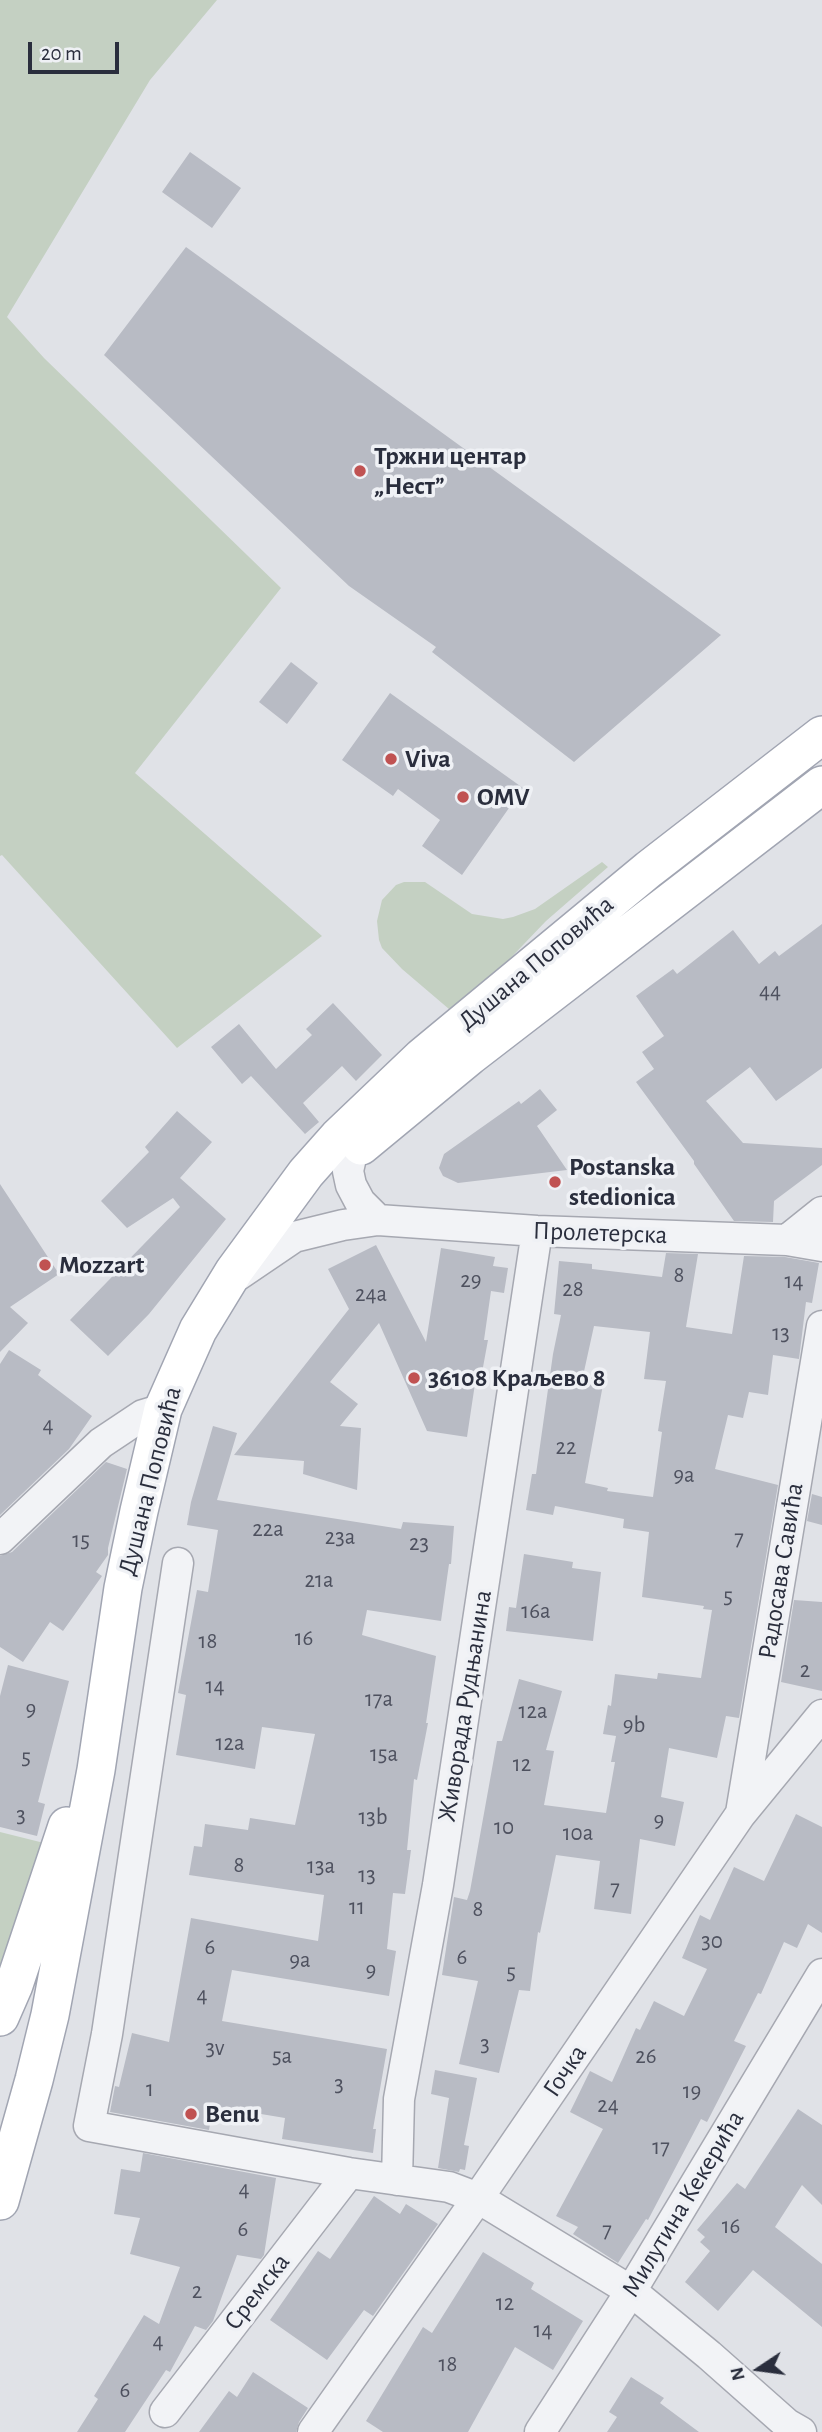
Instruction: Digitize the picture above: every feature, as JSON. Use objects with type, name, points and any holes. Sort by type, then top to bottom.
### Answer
[{"type":"main road","name":"Душана Поповића","points":[[7,2119],[34,2080],[50,2015],[96,1770],[123,1588],[163,1409],[198,1330],[226,1283],[306,1173],[338,1137],[422,1057],[649,869],[822,735]]},
{"type":"main road","name":"Душана Поповића","points":[[274,1218],[470,1056],[822,785]]},
{"type":"main road","name":"Душана Поповића","points":[[0,2017],[64,1831],[96,1770]]},
{"type":"main road","points":[[0,2201],[7,2119]]},
{"type":"street","points":[[352,1153],[348,1171],[351,1185],[360,1202],[378,1220]]},
{"type":"street","points":[[788,1240],[822,1212]]},
{"type":"street","name":"Пролетерска","points":[[226,1283],[294,1237],[343,1224],[378,1220],[537,1231],[788,1240],[822,1245]]},
{"type":"street","name":"Живорада Рудњанина","points":[[397,2180],[399,2099],[438,1885],[537,1231]]},
{"type":"street","name":"Радосава Савића","points":[[740,1815],[822,1326]]},
{"type":"street","points":[[0,1539],[101,1443],[143,1415],[163,1409]]},
{"type":"street","name":"Душана Поповића","points":[[178,1563],[107,2034],[89,2126],[349,2173]]},
{"type":"street","name":"Гочка","points":[[313,2432],[478,2198],[740,1815],[822,1715]]},
{"type":"street","name":"Милутина Кекерића","points":[[540,2432],[631,2291],[822,1974]]},
{"type":"street","points":[[349,2173],[449,2187],[478,2198],[631,2291],[709,2355],[791,2429]]},
{"type":"street","name":"Сремска","points":[[165,2412],[349,2173]]},
{"type":"green space","points":[[0,0],[217,0],[150,80],[7,317],[44,358],[281,588],[135,773],[322,936],[177,1048],[2,855],[0,856]]},
{"type":"green space","points":[[602,862],[608,867],[546,921],[456,1015],[402,969],[382,948],[379,940],[377,921],[382,900],[396,885],[404,882],[425,882],[472,914],[503,919],[535,909]]},
{"type":"green space","points":[[0,1832],[60,1847],[0,2017]]},
{"type":"building","points":[[190,152],[241,188],[212,228],[162,192]]},
{"type":"building","name":"Тржни центар „Нест”","points":[[186,247],[721,635],[574,762],[432,652],[436,647],[349,586],[104,355]]},
{"type":"building","points":[[291,662],[318,683],[287,724],[259,702]]},
{"type":"building","name":"OMV","points":[[390,693],[523,788],[462,875],[422,846],[440,820],[398,789],[393,796],[342,760]]},
{"type":"building","points":[[822,924],[822,1068],[776,1101],[750,1067],[706,1101],[743,1143],[822,1148],[822,1165],[774,1201],[773,1222],[734,1221],[636,1082],[654,1069],[642,1052],[664,1036],[636,996],[673,969],[677,974],[733,930],[759,964],[775,951],[779,956]]},
{"type":"building","points":[[333,1003],[382,1055],[356,1081],[342,1066],[303,1103],[319,1122],[305,1134],[251,1076],[242,1084],[211,1047],[239,1024],[276,1069],[312,1035],[306,1029]]},
{"type":"building","points":[[540,1089],[557,1110],[537,1126],[567,1170],[458,1183],[443,1176],[439,1168],[444,1154]]},
{"type":"building","points":[[177,1111],[212,1142],[180,1178],[226,1219],[149,1314],[108,1356],[70,1320],[180,1207],[173,1198],[127,1228],[101,1201],[149,1152],[145,1147]]},
{"type":"building","points":[[0,1184],[59,1274],[10,1307],[28,1323],[0,1352]]},
{"type":"building","points":[[376,1245],[426,1342],[441,1248],[495,1257],[493,1266],[508,1268],[504,1293],[491,1291],[484,1340],[488,1340],[481,1378],[476,1377],[467,1437],[427,1431],[379,1323],[330,1382],[358,1404],[340,1426],[361,1428],[357,1490],[303,1474],[304,1461],[234,1455],[349,1309],[328,1269]]},
{"type":"building","points":[[666,1253],[698,1254],[686,1327],[732,1334],[744,1256],[785,1257],[819,1263],[812,1303],[806,1302],[799,1359],[773,1355],[768,1395],[749,1392],[743,1418],[728,1415],[715,1469],[778,1485],[739,1718],[726,1716],[717,1758],[669,1748],[661,1797],[684,1802],[675,1846],[640,1839],[631,1914],[594,1909],[600,1861],[556,1855],[540,1933],[538,1932],[530,1991],[519,1990],[499,2073],[459,2064],[478,1981],[442,1975],[454,1897],[467,1900],[470,1891],[497,1741],[502,1741],[519,1679],[562,1691],[546,1750],[554,1751],[544,1805],[606,1813],[615,1762],[611,1762],[616,1736],[603,1734],[608,1705],[611,1706],[615,1674],[657,1679],[658,1673],[701,1678],[712,1610],[703,1609],[704,1606],[642,1597],[649,1532],[623,1528],[624,1519],[555,1506],[553,1515],[526,1510],[532,1474],[536,1474],[561,1315],[554,1314],[559,1261],[592,1264],[592,1269],[662,1277]],"holes":[[[594,1326],[650,1332],[644,1379],[666,1381],[658,1431],[662,1432],[653,1497],[607,1491],[608,1488],[585,1483],[604,1379],[583,1376]]]},
{"type":"building","points":[[9,1350],[41,1370],[38,1375],[92,1416],[69,1449],[0,1515],[0,1364]]},
{"type":"building","points":[[213,1426],[237,1433],[217,1500],[401,1529],[403,1522],[454,1526],[451,1564],[441,1621],[367,1610],[362,1635],[436,1656],[428,1723],[417,1780],[414,1779],[407,1850],[411,1850],[405,1894],[393,1893],[387,1949],[396,1951],[389,1996],[232,1970],[222,2021],[387,2049],[373,2129],[376,2129],[373,2153],[282,2139],[285,2118],[213,2106],[209,2130],[110,2112],[115,2086],[119,2087],[132,2033],[169,2042],[191,1918],[318,1941],[324,1895],[189,1875],[194,1846],[202,1847],[205,1824],[248,1830],[250,1818],[295,1825],[315,1734],[262,1727],[255,1769],[176,1755],[186,1695],[178,1693],[197,1590],[208,1592],[218,1530],[187,1525]]},
{"type":"building","points":[[106,1462],[127,1469],[108,1555],[96,1572],[102,1576],[63,1631],[50,1622],[23,1662],[0,1647],[0,1556],[12,1552]]},
{"type":"building","points":[[812,1494],[822,1497],[822,1525],[807,1521]]},
{"type":"building","points":[[524,1554],[573,1562],[572,1568],[601,1572],[593,1641],[506,1631],[509,1607],[516,1608]]},
{"type":"building","points":[[794,1600],[822,1602],[822,1691],[781,1682]]},
{"type":"building","points":[[8,1665],[69,1681],[38,1802],[45,1804],[37,1836],[0,1827],[0,1696]]},
{"type":"building","points":[[796,1814],[822,1827],[822,1933],[808,1924],[797,1948],[784,1942],[761,1994],[758,1993],[734,2041],[746,2046],[707,2122],[701,2119],[648,2220],[646,2219],[618,2263],[573,2234],[578,2227],[556,2216],[603,2129],[570,2112],[590,2071],[612,2082],[636,2028],[640,2030],[654,2001],[684,2016],[707,1969],[682,1958],[700,1915],[710,1920],[734,1867],[764,1881]]},
{"type":"building","points":[[435,2070],[477,2078],[464,2145],[469,2146],[465,2170],[460,2169],[459,2172],[438,2168],[449,2098],[431,2094]]},
{"type":"building","points":[[798,2109],[822,2125],[822,2205],[802,2185],[775,2227],[822,2264],[822,2327],[753,2270],[718,2311],[685,2282],[710,2251],[700,2242],[705,2237],[697,2230],[737,2183],[745,2189]]},
{"type":"building","points":[[143,2153],[276,2178],[264,2255],[261,2259],[237,2255],[213,2321],[206,2330],[195,2326],[170,2372],[166,2370],[125,2432],[77,2432],[98,2399],[94,2396],[144,2315],[159,2324],[180,2267],[130,2254],[140,2218],[114,2214],[121,2169],[140,2172]]},
{"type":"building","points":[[374,2196],[400,2214],[406,2204],[438,2224],[373,2316],[364,2310],[327,2360],[270,2320],[318,2251],[330,2259]]},
{"type":"building","points":[[483,2252],[534,2283],[531,2289],[583,2321],[553,2370],[515,2347],[468,2432],[383,2432],[366,2421],[423,2327],[432,2333]]},
{"type":"building","points":[[253,2372],[308,2408],[296,2432],[199,2432],[229,2391],[237,2397]]},
{"type":"building","points":[[631,2377],[664,2398],[660,2403],[699,2432],[607,2432],[617,2417],[609,2412]]},
{"type":"place","name":"Тржни центар „Нест”","points":[[360,471]]},
{"type":"place","name":"Viva","points":[[391,759]]},
{"type":"place","name":"OMV","points":[[463,797]]},
{"type":"place","name":"Postanska stedionica","points":[[555,1182]]},
{"type":"place","name":"Mozzart","points":[[45,1265]]},
{"type":"place","name":"36108 Краљево 8","points":[[414,1378]]},
{"type":"place","name":"Benu","points":[[191,2114]]}]
